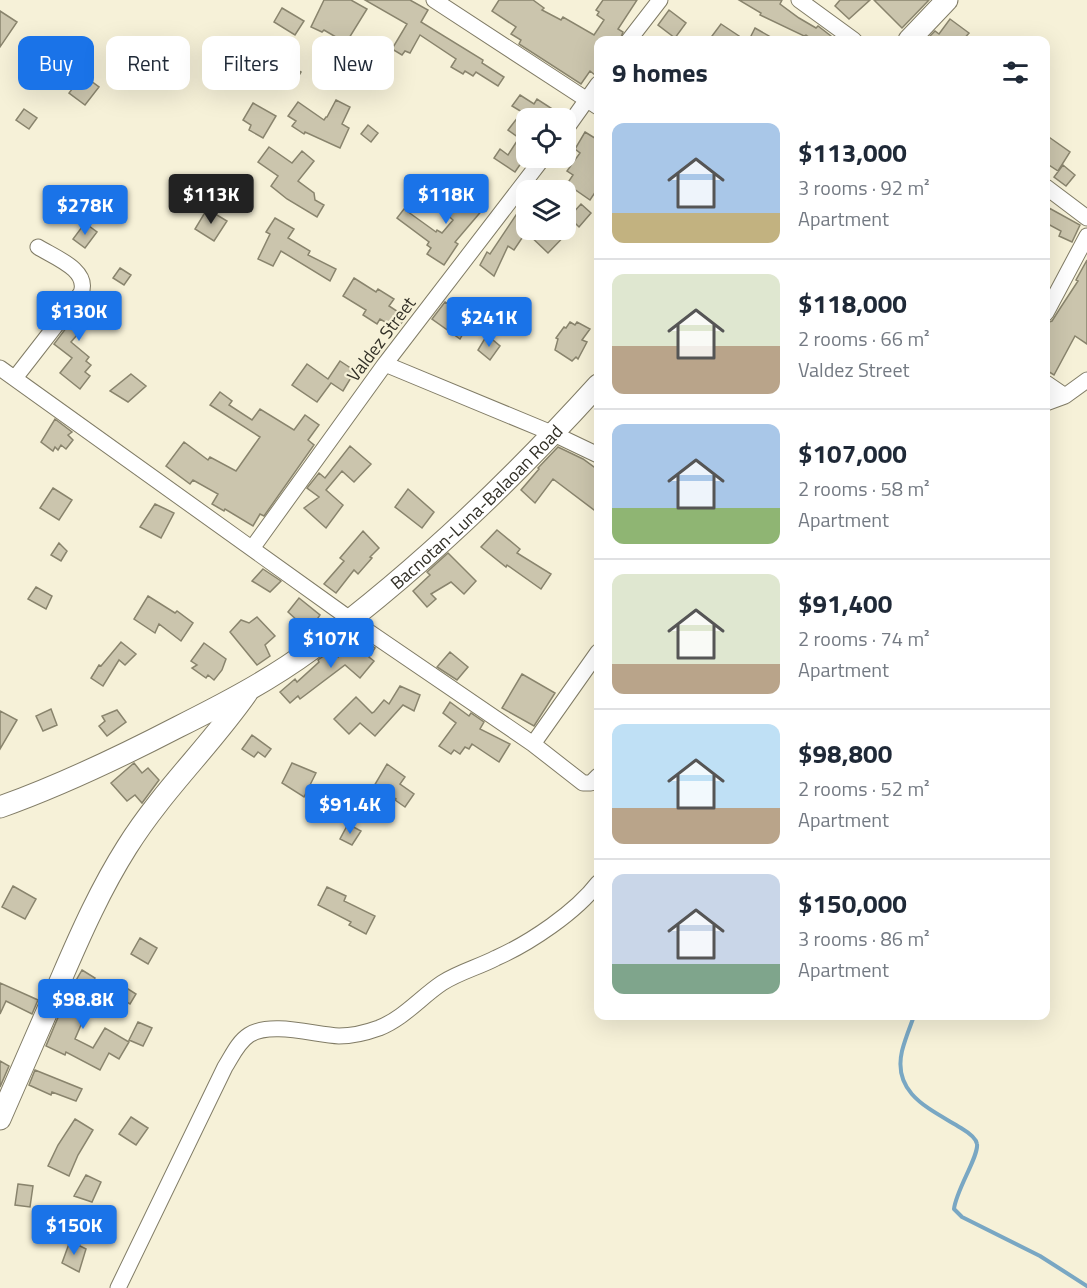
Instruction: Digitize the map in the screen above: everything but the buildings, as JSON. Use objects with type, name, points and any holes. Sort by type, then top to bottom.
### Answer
[{"type":"main road","points":[[913,36],[946,0]]},
{"type":"main road","name":"Bacnotan-Luna-Balaoan Road","points":[[0,807],[112,761],[249,690],[310,651],[430,554],[554,434],[594,389]]},
{"type":"main road","points":[[0,1119],[84,926],[110,876],[147,817],[175,781],[224,726],[249,690]]},
{"type":"street","points":[[434,0],[593,103],[576,119]]},
{"type":"street","points":[[632,36],[660,0]]},
{"type":"street","points":[[799,0],[848,36]]},
{"type":"street","name":"Valdez Street","points":[[253,547],[385,364],[535,168]]},
{"type":"street","points":[[1050,190],[1087,218]]},
{"type":"street","points":[[1050,305],[1087,236]]},
{"type":"street","points":[[15,378],[84,286],[82,277],[76,271],[38,247]]},
{"type":"street","points":[[385,364],[554,434],[594,453]]},
{"type":"street","points":[[0,368],[351,619],[533,744],[582,783],[591,783],[594,780]]},
{"type":"street","points":[[1050,402],[1065,396],[1087,380]]},
{"type":"street","points":[[1050,386],[1065,396]]},
{"type":"street","points":[[533,744],[594,658]]},
{"type":"street","points":[[118,1288],[225,1067],[236,1049],[249,1035],[256,1031],[274,1029],[341,1036],[380,1027],[398,1017],[445,981],[498,958],[542,933],[594,887]]},
{"type":"waterway","points":[[913,1020],[902,1051],[900,1066],[908,1089],[926,1107],[968,1133],[977,1144],[975,1157],[954,1209],[962,1217],[1040,1256],[1087,1286]]}]
